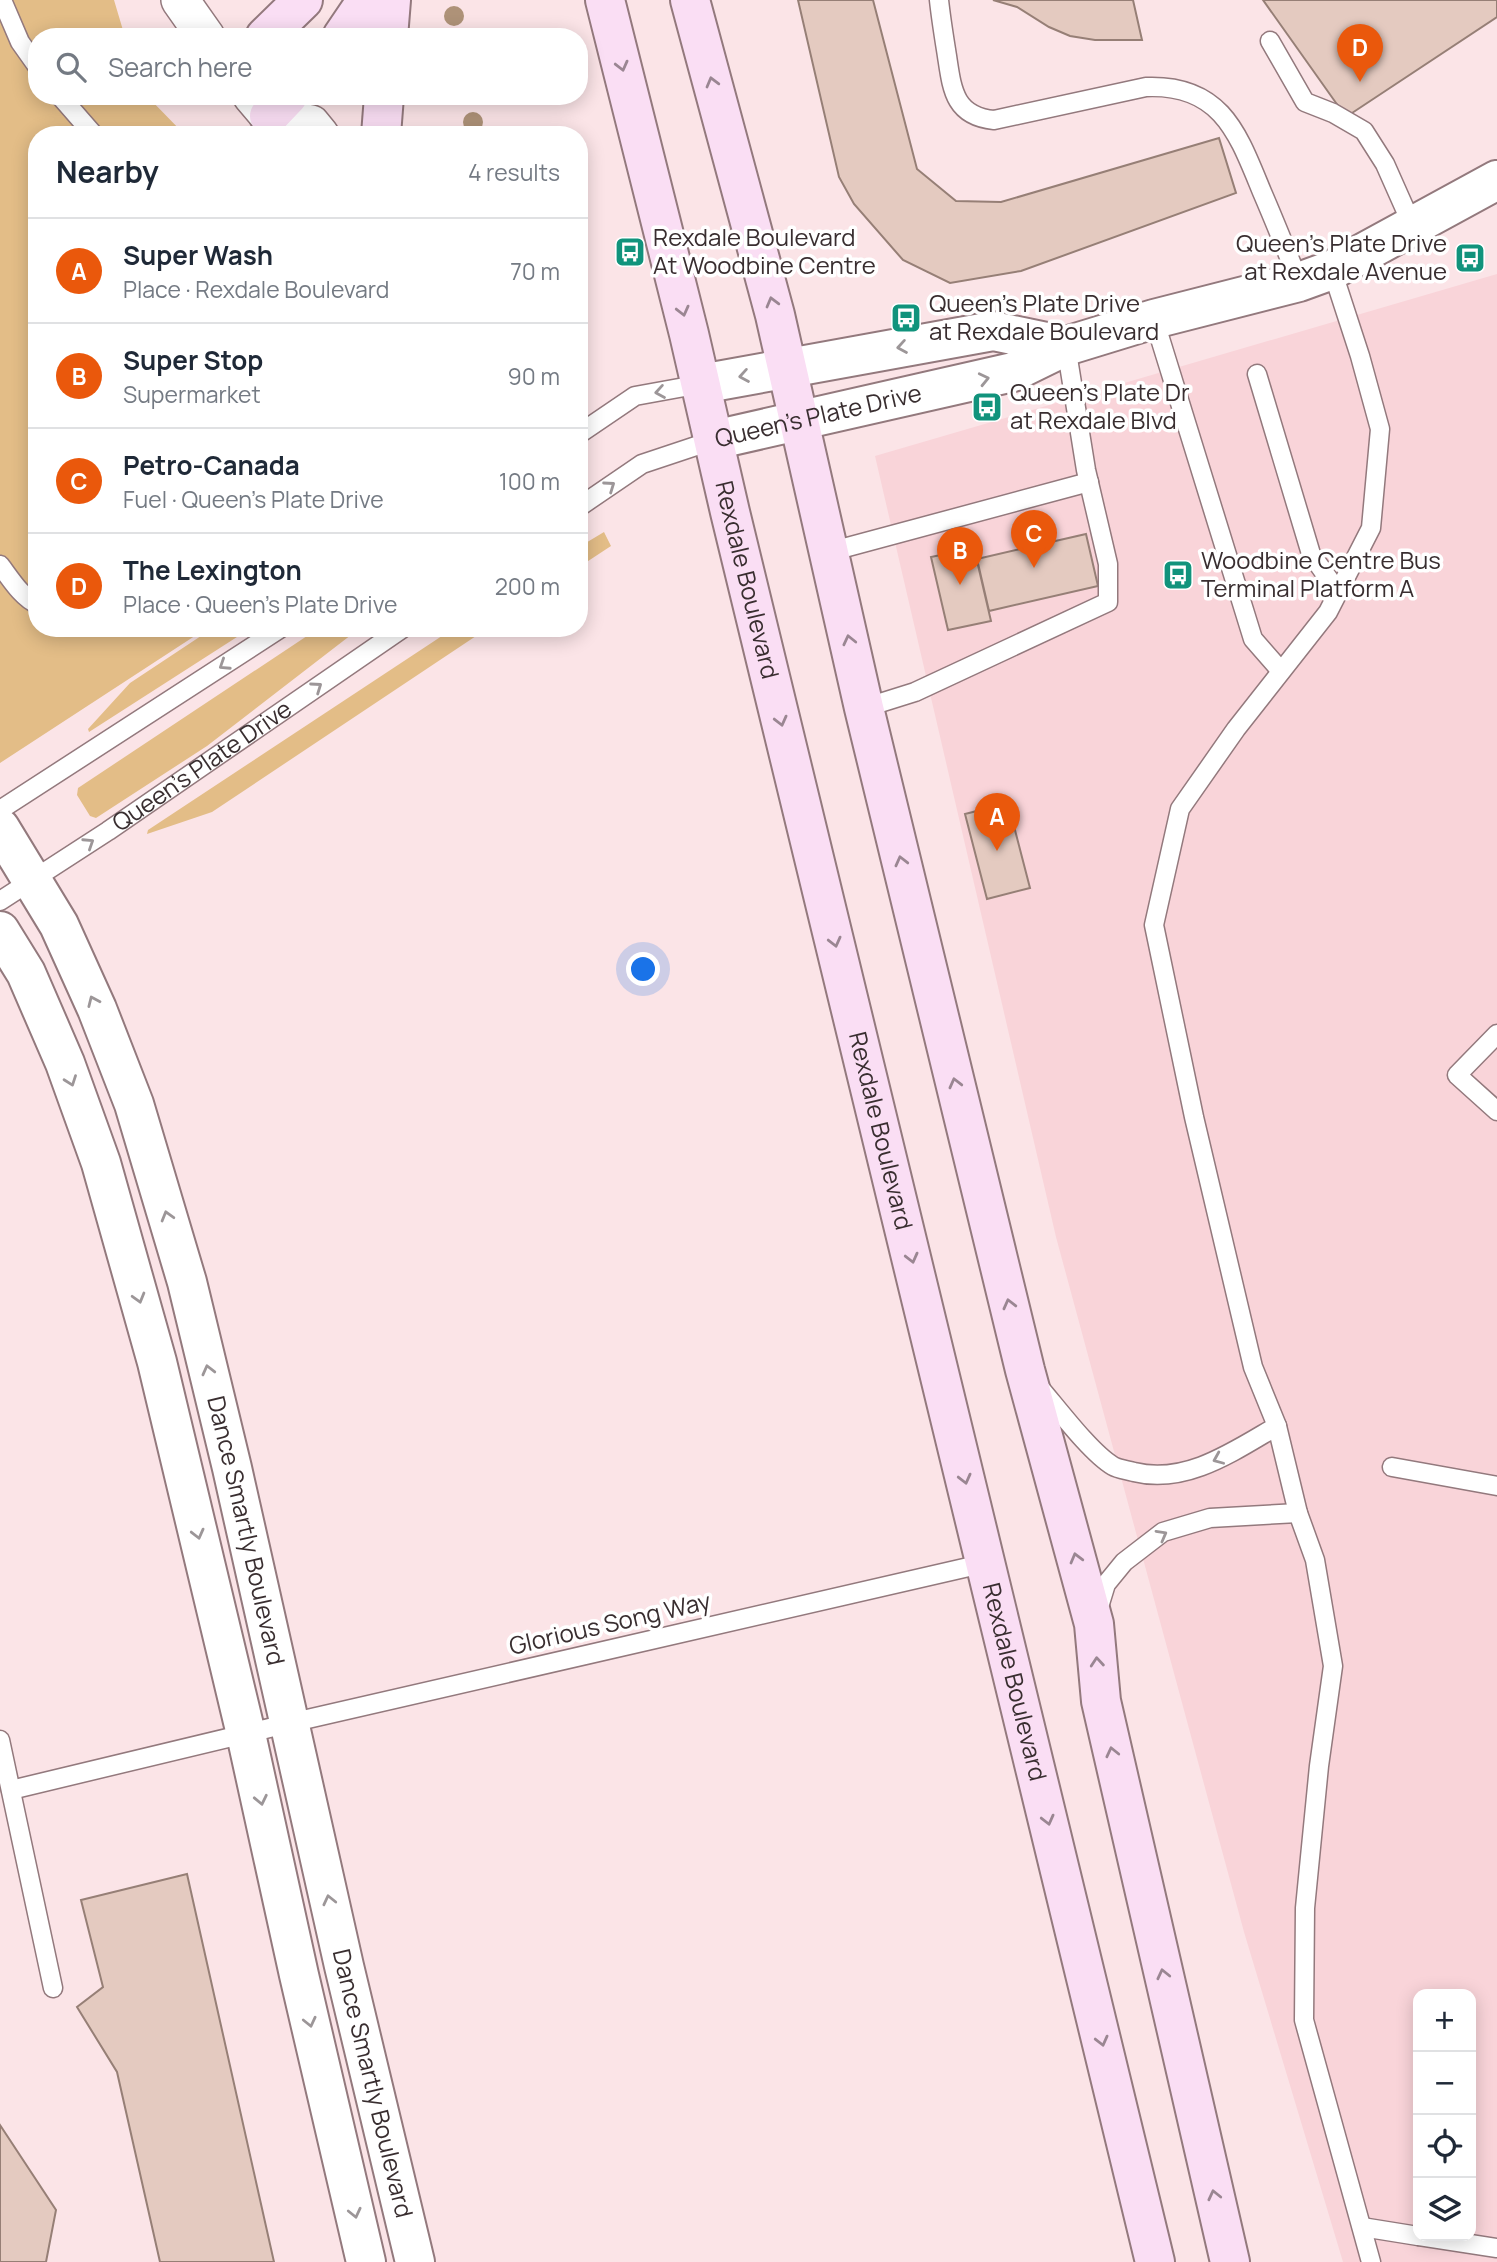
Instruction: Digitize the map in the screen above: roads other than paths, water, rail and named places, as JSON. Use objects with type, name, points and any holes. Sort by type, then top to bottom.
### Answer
[{"type":"main road","points":[[274,28],[303,0]]},
{"type":"main road","points":[[348,28],[367,0]]},
{"type":"main road","points":[[389,28],[391,0]]},
{"type":"main road","name":"Rexdale Boulevard","points":[[605,0],[701,384],[1155,2262]]},
{"type":"main road","points":[[690,0],[775,315],[864,708],[1025,1370],[1094,1624],[1101,1701],[1230,2262]]},
{"type":"main road","points":[[382,126],[384,105]]},
{"type":"street","points":[[180,0],[200,28]]},
{"type":"street","points":[[269,111],[313,126]]},
{"type":"street","name":"Queen's Plate Drive","points":[[714,440],[1013,372],[1066,346],[1154,319],[1316,276],[1497,180]]},
{"type":"street","name":"Queen's Plate Drive","points":[[701,384],[993,331],[1066,346]]},
{"type":"street","name":"Dance Smartly Boulevard","points":[[0,828],[59,925],[97,1009],[134,1104],[187,1282],[415,2262]]},
{"type":"street","name":"Dance Smartly Boulevard","points":[[0,931],[26,974],[65,1063],[102,1163],[157,1362],[246,1734],[366,2262]]},
{"type":"lane","points":[[2,0],[5,13],[28,53]]},
{"type":"lane","points":[[939,0],[953,91],[965,109],[983,119],[994,120],[1146,87],[1187,92],[1211,104],[1221,113],[1237,134],[1360,355],[1380,429],[1371,528],[1328,612],[1236,729],[1180,810],[1154,925],[1194,1117],[1250,1353],[1277,1426],[1298,1513],[1315,1560],[1333,1666],[1319,1766],[1306,1908],[1304,2020],[1371,2262]]},
{"type":"lane","points":[[1270,41],[1305,102],[1333,113],[1364,131],[1385,163],[1413,226]]},
{"type":"lane","points":[[68,105],[86,126]]},
{"type":"lane","points":[[1154,319],[1253,639],[1281,671]]},
{"type":"lane","points":[[864,708],[915,692],[1108,602],[1108,564],[1089,482],[1066,346]]},
{"type":"lane","points":[[1257,374],[1311,554],[1338,592]]},
{"type":"lane","name":"Queen's Plate Drive","points":[[588,428],[635,396],[701,384]]},
{"type":"lane","name":"Queen's Plate Drive","points":[[588,501],[642,464],[714,440]]},
{"type":"lane","points":[[829,552],[1089,482]]},
{"type":"lane","points":[[0,565],[28,598]]},
{"type":"lane","points":[[0,810],[267,637]]},
{"type":"lane","name":"Queen's Plate Drive","points":[[0,901],[119,823],[390,637]]},
{"type":"lane","points":[[1497,1034],[1457,1075],[1497,1111]]},
{"type":"lane","points":[[1025,1370],[1088,1443],[1114,1467],[1140,1473],[1171,1474],[1219,1460],[1277,1426]]},
{"type":"lane","points":[[1392,1467],[1497,1486]]},
{"type":"lane","points":[[1094,1624],[1106,1584],[1124,1562],[1163,1532],[1210,1518],[1298,1513]]},
{"type":"lane","name":"Glorious Song Way","points":[[12,1790],[290,1723],[986,1563]]},
{"type":"lane","points":[[0,1740],[53,1989]]},
{"type":"lane","points":[[1362,2227],[1413,2235]]},
{"type":"lane","points":[[1451,2241],[1497,2248]]},
{"type":"place","name":"The Lexington","points":[[1360,82]]},
{"type":"place","name":"Rexdale Boulevard At Woodbine Centre","points":[[630,252]]},
{"type":"place","name":"Queen's Plate Drive at Rexdale Avenue","points":[[1470,258]]},
{"type":"place","name":"Queen's Plate Drive at Rexdale Boulevard","points":[[906,318]]},
{"type":"place","name":"Queen's Plate Dr at Rexdale Blvd","points":[[987,407]]},
{"type":"place","name":"Petro-Canada","points":[[1034,568]]},
{"type":"place","name":"Woodbine Centre Bus Terminal Platform A","points":[[1178,575]]},
{"type":"place","name":"Super Stop","points":[[960,585]]},
{"type":"place","name":"Super Wash","points":[[997,851]]}]
